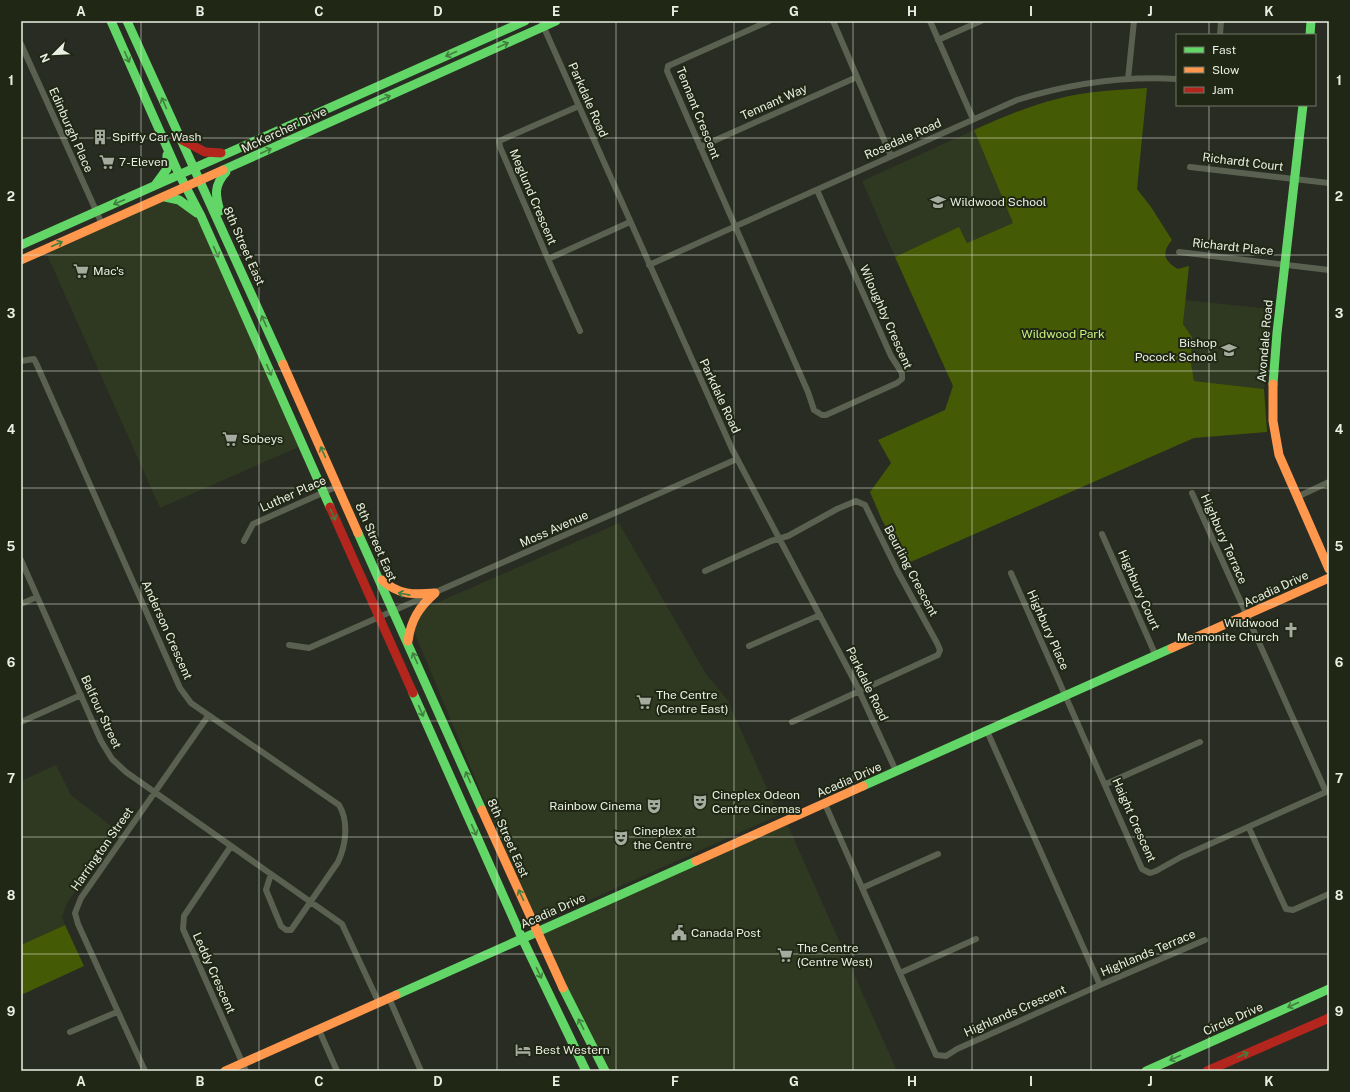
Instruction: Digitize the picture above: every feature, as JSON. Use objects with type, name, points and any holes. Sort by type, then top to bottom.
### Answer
[{"type":"main road","points":[[111,21],[166,146],[201,216],[522,938],[586,1071]]},
{"type":"main road","name":"8th Street East","points":[[128,21],[180,139],[202,181],[537,931],[605,1071]]},
{"type":"main road","name":"McKercher Drive","points":[[21,245],[525,21]]},
{"type":"main road","name":"McKercher Drive","points":[[21,260],[165,198],[543,24],[556,21]]},
{"type":"main road","points":[[1310,34],[1311,21]]},
{"type":"main road","name":"Avondale Road","points":[[1303,106],[1284,265],[1273,382],[1273,421],[1279,455],[1329,569]]},
{"type":"main road","points":[[180,139],[202,152],[213,154],[234,150]]},
{"type":"main road","points":[[155,186],[168,165],[166,146]]},
{"type":"main road","points":[[226,236],[215,194],[218,180],[231,167]]},
{"type":"main road","points":[[165,198],[179,200],[201,216]]},
{"type":"main road","points":[[379,577],[388,587],[401,594],[435,593]]},
{"type":"main road","name":"Acadia Drive","points":[[225,1071],[244,1067],[319,1030],[537,931],[1247,616],[1329,578]]},
{"type":"main road","points":[[408,642],[410,623],[414,615],[420,606],[435,593]]},
{"type":"main road","name":"Circle Drive","points":[[1146,1071],[1329,989]]},
{"type":"main road","points":[[1208,1071],[1329,1018]]},
{"type":"street","name":"Tennant Crescent","points":[[734,227],[667,71],[668,66],[769,21]]},
{"type":"street","points":[[833,21],[891,156]]},
{"type":"street","points":[[930,21],[973,120]]},
{"type":"street","points":[[938,40],[981,21]]},
{"type":"street","points":[[1128,79],[1134,21]]},
{"type":"street","points":[[1220,34],[1221,21]]},
{"type":"street","name":"Parkdale Road","points":[[543,24],[649,265],[737,459],[860,691],[896,771]]},
{"type":"street","name":"Edinburgh Place","points":[[21,44],[102,224]]},
{"type":"street","name":"Tennant Way","points":[[700,147],[858,77]]},
{"type":"street","name":"Rosedale Road","points":[[649,265],[1017,100],[1051,90],[1128,79],[1176,80]]},
{"type":"street","name":"Meglund Crescent","points":[[579,106],[499,141],[500,147],[548,259],[630,222]]},
{"type":"street","name":"Richardt Court","points":[[1190,167],[1329,183]]},
{"type":"street","name":"Wiloughby Crescent","points":[[734,227],[808,392],[814,410],[822,415],[830,413],[897,383],[902,379],[902,373],[891,356],[816,190]]},
{"type":"street","name":"Richardt Place","points":[[1180,252],[1329,270]]},
{"type":"street","points":[[548,259],[580,332]]},
{"type":"street","name":"Anderson Crescent","points":[[21,361],[34,359],[37,365],[180,688],[191,703],[338,805],[344,814],[346,825],[342,854],[311,902]]},
{"type":"street","name":"Moss Avenue","points":[[289,645],[309,648],[737,459]]},
{"type":"street","points":[[1297,497],[1329,482]]},
{"type":"street","name":"Luther Place","points":[[244,541],[253,524],[338,486]]},
{"type":"street","name":"Highbury Terrace","points":[[1192,493],[1247,616]]},
{"type":"street","name":"Beurling Crescent","points":[[780,539],[856,501],[865,505],[940,650],[935,657],[860,691]]},
{"type":"street","name":"Highbury Court","points":[[1102,534],[1156,656]]},
{"type":"street","points":[[705,571],[780,539]]},
{"type":"street","name":"Balfour Street","points":[[21,560],[81,695],[112,759],[126,772],[342,924],[378,1003]]},
{"type":"street","name":"Highbury Place","points":[[1011,574],[1066,696]]},
{"type":"street","points":[[21,604],[37,597]]},
{"type":"street","points":[[749,646],[820,615]]},
{"type":"street","name":"Haight Crescent","points":[[1066,696],[1106,784],[1142,869],[1146,872],[1156,871],[1181,858],[1328,794],[1247,616]]},
{"type":"street","points":[[792,722],[860,691]]},
{"type":"street","points":[[21,722],[81,695]]},
{"type":"street","name":"Harrington Street","points":[[144,1071],[78,924],[75,913],[81,898],[208,716]]},
{"type":"street","points":[[987,731],[1100,985]]},
{"type":"street","points":[[1106,784],[1200,742]]},
{"type":"street","name":"Highlands Crescent","points":[[825,804],[936,1055],[946,1056],[957,1049],[1100,985]]},
{"type":"street","points":[[1249,828],[1286,909],[1293,910],[1329,894]]},
{"type":"street","name":"Leddy Crescent","points":[[231,846],[184,916],[183,929],[244,1067]]},
{"type":"street","points":[[862,888],[938,854]]},
{"type":"street","points":[[271,874],[266,890],[283,928],[291,930],[311,902]]},
{"type":"street","points":[[900,973],[976,939]]},
{"type":"street","name":"Highlands Terrace","points":[[1100,985],[1205,940]]},
{"type":"street","points":[[389,998],[421,1071]]},
{"type":"street","points":[[70,1032],[117,1012]]},
{"type":"street","points":[[319,1030],[337,1071]]},
{"type":"shaded area","name":"Wildwood School","points":[[974,130],[1013,223],[967,243],[959,228],[895,257],[862,181]]},
{"type":"shaded area","points":[[165,197],[201,216],[303,445],[160,508],[45,250]]},
{"type":"shaded area","name":"Bishop Pocock School","points":[[1185,300],[1271,309],[1264,389],[1194,381],[1191,363],[1192,337],[1183,324]]},
{"type":"shaded area","points":[[619,523],[706,674],[727,699],[779,815],[534,925],[532,915],[415,634],[415,622],[427,607]]},
{"type":"shaded area","points":[[56,765],[71,795],[118,831],[67,903],[62,917],[65,925],[21,945],[21,781]]},
{"type":"shaded area","points":[[786,821],[897,1071],[605,1071],[537,931]]},
{"type":"green space","name":"Wildwood Park","points":[[1147,88],[1137,189],[1151,207],[1172,240],[1165,253],[1167,260],[1178,269],[1189,266],[1183,324],[1192,337],[1191,363],[1194,381],[1264,389],[1267,432],[1194,438],[906,564],[882,520],[870,492],[891,463],[878,440],[945,410],[953,386],[895,257],[959,227],[967,243],[1013,223],[974,130],[1025,109],[1068,96],[1102,91]]},
{"type":"green space","points":[[65,925],[84,966],[21,995],[21,945]]},
{"type":"traffic: fast","points":[[111,21],[177,170],[201,216],[330,507]]},
{"type":"traffic: fast","points":[[127,21],[283,364]]},
{"type":"traffic: fast","points":[[21,245],[525,21]]},
{"type":"traffic: fast","points":[[223,170],[556,21]]},
{"type":"traffic: fast","points":[[1310,34],[1311,21]]},
{"type":"traffic: fast","points":[[1273,384],[1277,333],[1303,106]]},
{"type":"traffic: fast","points":[[156,184],[167,169],[167,155]]},
{"type":"traffic: fast","points":[[220,211],[217,200],[217,190],[219,181],[226,172]]},
{"type":"traffic: fast","points":[[165,197],[179,200],[197,213]]},
{"type":"traffic: fast","points":[[358,533],[482,810]]},
{"type":"traffic: fast","points":[[863,786],[1172,648]]},
{"type":"traffic: fast","points":[[413,693],[522,938],[586,1071]]},
{"type":"traffic: fast","points":[[396,995],[696,861]]},
{"type":"traffic: fast","points":[[563,988],[605,1071]]},
{"type":"traffic: fast","points":[[1146,1071],[1329,989]]},
{"type":"traffic: slow","points":[[21,260],[223,170]]},
{"type":"traffic: slow","points":[[283,364],[358,533]]},
{"type":"traffic: slow","points":[[1273,384],[1273,421],[1279,455],[1329,569]]},
{"type":"traffic: slow","points":[[1172,648],[1329,578]]},
{"type":"traffic: slow","points":[[382,580],[394,589],[407,593],[435,593]]},
{"type":"traffic: slow","points":[[408,641],[409,633],[417,614],[424,603],[435,593]]},
{"type":"traffic: slow","points":[[696,861],[863,786]]},
{"type":"traffic: slow","points":[[482,810],[563,988]]},
{"type":"traffic: slow","points":[[225,1071],[396,995]]},
{"type":"traffic: jam","points":[[182,140],[205,152],[221,153]]},
{"type":"traffic: jam","points":[[330,507],[413,693]]},
{"type":"traffic: jam","points":[[1207,1071],[1329,1018]]},
{"type":"place","name":"Spiffy Car Wash","points":[[100,137]]},
{"type":"place","name":"7-Eleven","points":[[107,162]]},
{"type":"place","name":"Wildwood School","points":[[938,202]]},
{"type":"place","name":"Mac's","points":[[81,271]]},
{"type":"place","name":"Bishop Pocock School","points":[[1229,350]]},
{"type":"place","name":"Sobeys","points":[[230,439]]},
{"type":"place","name":"Wildwood Mennonite Church","points":[[1291,630]]},
{"type":"place","name":"The Centre (Centre East)","points":[[644,702]]},
{"type":"place","name":"Cineplex Odeon Centre Cinemas","points":[[700,802]]},
{"type":"place","name":"Rainbow Cinema","points":[[654,806]]},
{"type":"place","name":"Cineplex at the Centre","points":[[621,838]]},
{"type":"place","name":"Canada Post","points":[[679,933]]},
{"type":"place","name":"The Centre (Centre West)","points":[[785,955]]},
{"type":"place","name":"Best Western","points":[[523,1050]]}]
